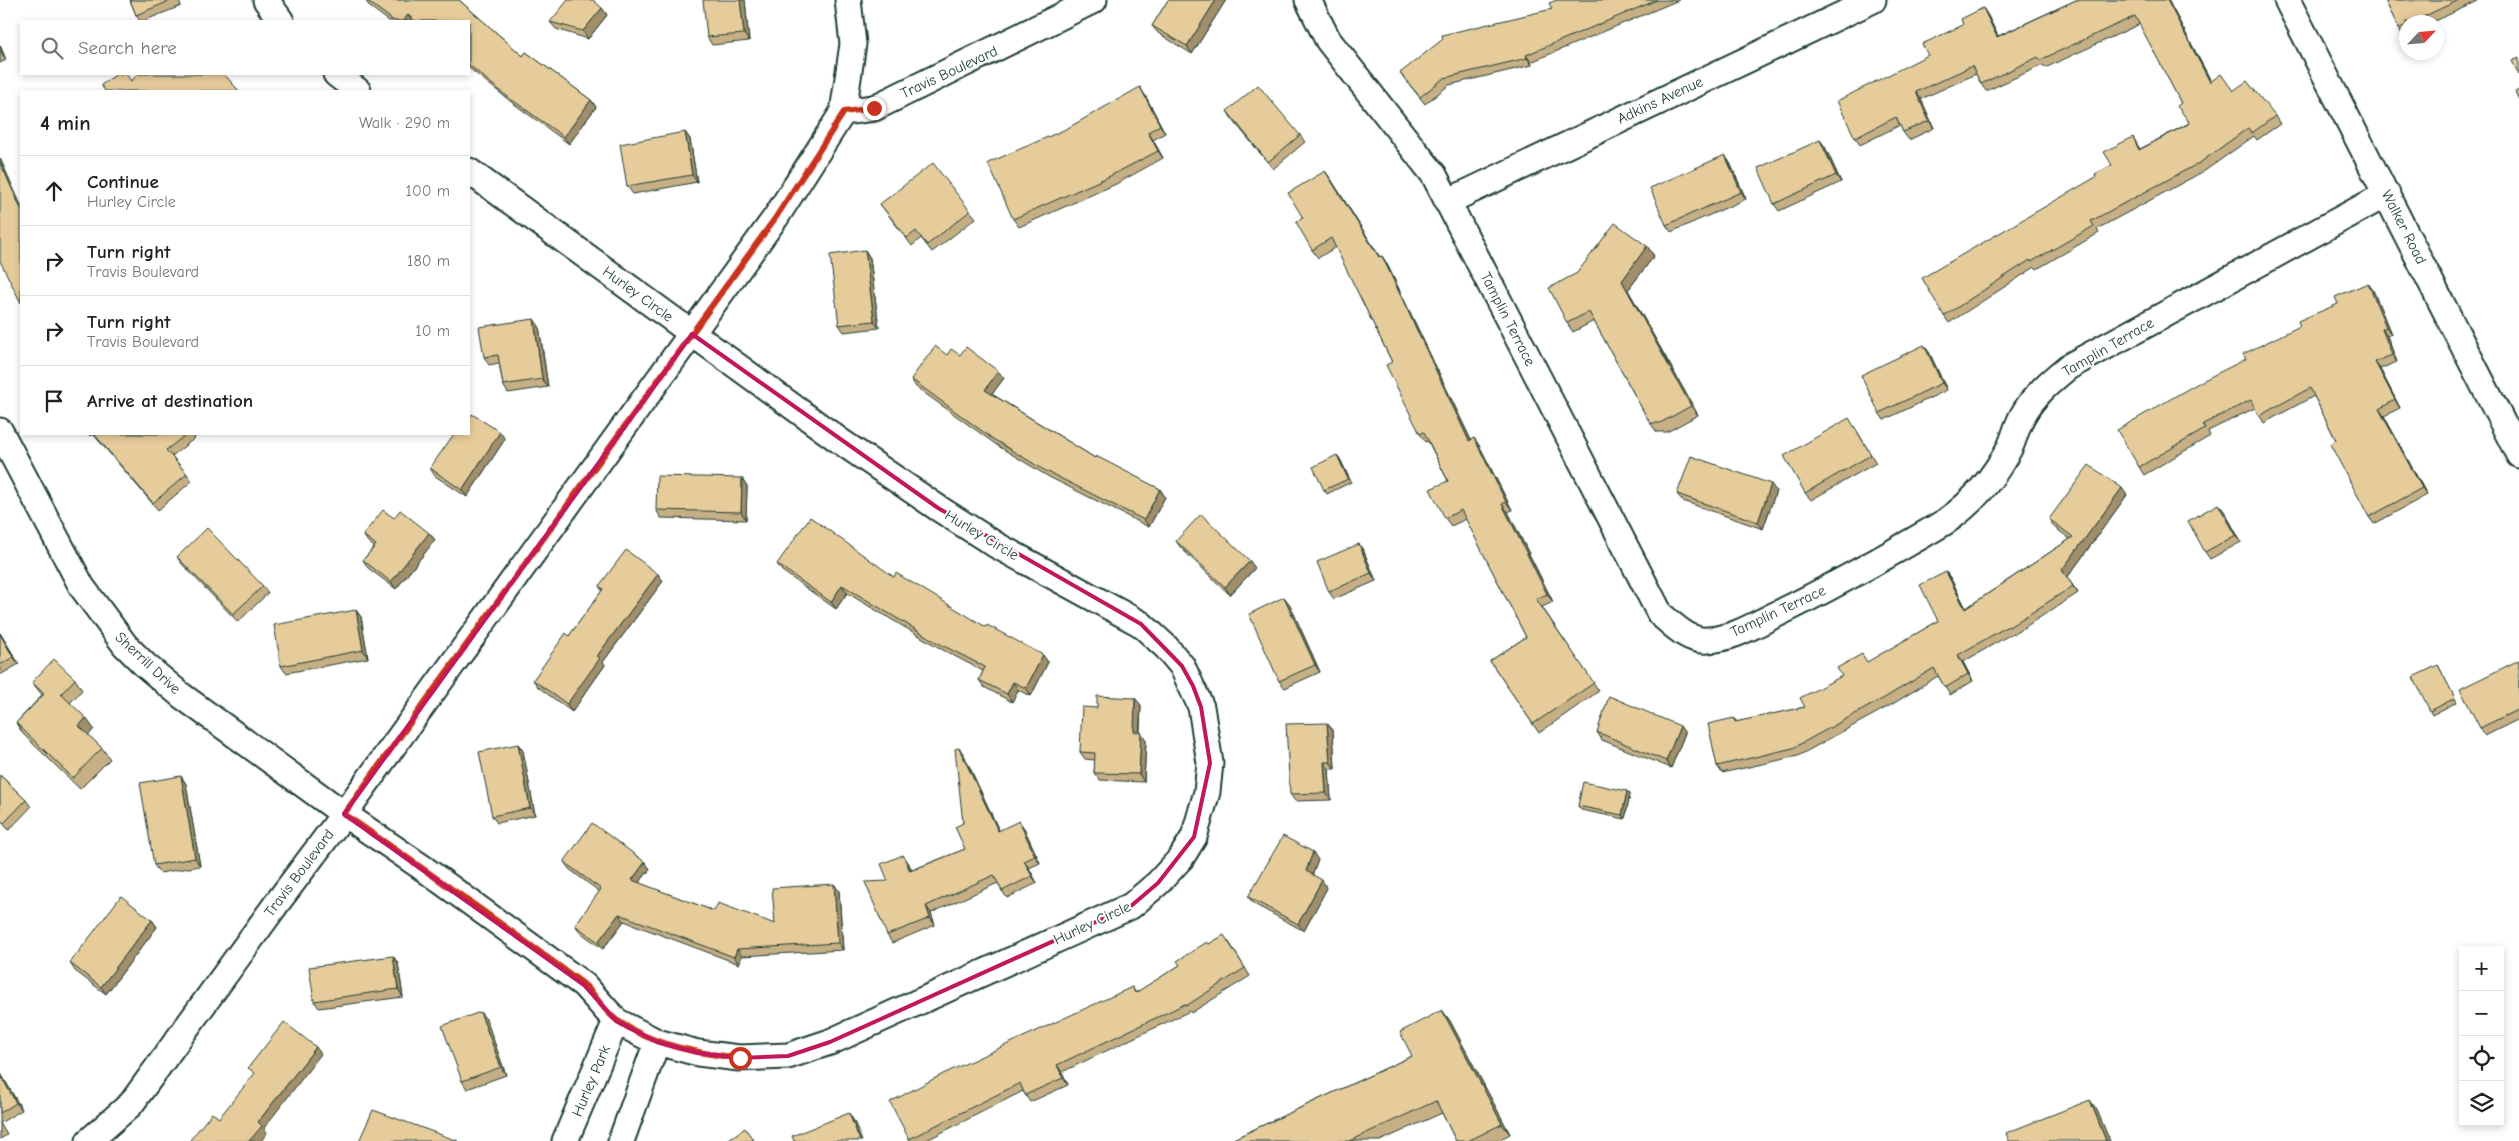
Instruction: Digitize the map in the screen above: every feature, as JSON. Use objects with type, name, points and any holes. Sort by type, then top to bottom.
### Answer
[{"type":"street","points":[[266,0],[280,20]]},
{"type":"street","points":[[844,112],[853,44],[848,0]]},
{"type":"street","name":"Travis Boulevard","points":[[90,1141],[131,1104],[344,814],[776,217],[844,112],[874,108],[1094,0]]},
{"type":"street","name":"Tamplin Terrace","points":[[1308,0],[1328,40],[1434,174],[1660,614],[1679,631],[1692,638],[1708,641],[1736,634],[1802,602],[1945,522],[1967,506],[1988,483],[2009,447],[2023,414],[2050,382],[2068,367],[2387,194]]},
{"type":"street","name":"Adkins Avenue","points":[[1447,202],[1873,0]]},
{"type":"street","name":"Walker Road","points":[[2287,0],[2519,455]]},
{"type":"street","points":[[337,75],[357,90]]},
{"type":"street","name":"Hurley Circle","points":[[344,814],[423,868],[584,985],[616,1021],[658,1042],[698,1054],[740,1058],[788,1056],[830,1042],[1132,906],[1158,883],[1180,858],[1194,837],[1206,792],[1210,763],[1201,707],[1193,686],[1182,666],[1141,624],[996,545],[938,508],[692,334],[470,172]]},
{"type":"street","name":"Sherrill Drive","points":[[0,431],[82,587],[125,645],[182,696],[344,814]]},
{"type":"street","name":"Hurley Park","points":[[565,1141],[616,1021]]},
{"type":"street","points":[[621,1141],[658,1042]]},
{"type":"highlighted area","points":[[692,334],[938,508],[1141,624],[1182,666],[1193,686],[1201,707],[1210,763],[1194,837],[1158,883],[1131,906],[830,1042],[788,1056],[739,1058],[698,1053],[657,1042],[616,1021],[584,985],[344,814]]},
{"type":"building","points":[[130,0],[172,0],[136,15]]},
{"type":"building","points":[[366,0],[459,0],[523,56],[526,52],[591,100],[564,137],[504,94],[470,66],[470,20],[414,20],[408,15],[404,20],[393,20]]},
{"type":"building","points":[[568,0],[593,0],[602,8],[583,31],[550,22]]},
{"type":"building","points":[[703,0],[740,0],[744,34],[707,37]]},
{"type":"building","points":[[1168,0],[1216,0],[1187,46],[1152,26]]},
{"type":"building","points":[[1557,0],[1657,0],[1526,55],[1527,58],[1444,78],[1420,97],[1400,73],[1443,39],[1442,35],[1552,9],[1549,3]]},
{"type":"building","points":[[2076,0],[2167,0],[2210,82],[2221,74],[2233,91],[2247,81],[2275,116],[2252,133],[2248,128],[2201,162],[2091,221],[2094,226],[2031,262],[2030,260],[1944,316],[1922,278],[2096,177],[2095,174],[2112,165],[2104,152],[2133,137],[2139,150],[2190,123],[2177,106],[2181,103],[2135,16],[2040,60],[2038,57],[1981,84],[1972,66],[1916,92],[1929,121],[1903,132],[1896,117],[1855,138],[1837,101],[1928,55],[1922,44],[1963,25],[1961,19],[1983,8],[1997,37]]},
{"type":"building","points":[[2385,0],[2459,0],[2427,15],[2399,15],[2399,29]]},
{"type":"building","points":[[2519,58],[2519,75],[2512,61]]},
{"type":"building","points":[[116,75],[127,75],[131,81],[138,75],[225,75],[238,90],[104,90],[101,85]]},
{"type":"building","points":[[1258,85],[1300,135],[1268,162],[1227,111]]},
{"type":"building","points":[[1140,87],[1160,125],[1148,132],[1158,151],[1110,176],[1013,219],[988,163],[1066,129]]},
{"type":"building","points":[[2519,90],[2519,100],[2515,92]]},
{"type":"building","points":[[685,132],[692,175],[627,186],[620,144]]},
{"type":"building","points":[[1820,140],[1836,175],[1774,204],[1758,168]]},
{"type":"building","points":[[1725,155],[1741,192],[1666,225],[1650,188]]},
{"type":"building","points":[[0,162],[20,207],[20,301],[0,261]]},
{"type":"building","points":[[933,163],[970,211],[927,245],[916,231],[907,238],[880,204]]},
{"type":"building","points":[[1325,171],[1379,257],[1382,256],[1469,441],[1474,438],[1506,502],[1502,504],[1547,594],[1536,599],[1594,683],[1533,724],[1490,661],[1526,637],[1461,510],[1445,518],[1430,489],[1448,481],[1424,432],[1420,434],[1386,365],[1392,362],[1331,238],[1312,250],[1296,222],[1303,218],[1288,193]]},
{"type":"building","points":[[1615,223],[1647,246],[1622,281],[1691,406],[1660,423],[1650,423],[1589,312],[1567,323],[1549,288],[1577,273]]},
{"type":"building","points":[[865,250],[874,321],[839,325],[830,255]]},
{"type":"building","points":[[2368,283],[2386,327],[2382,329],[2392,355],[2375,362],[2395,400],[2379,409],[2422,488],[2369,517],[2330,444],[2336,440],[2310,388],[2259,416],[2251,400],[2203,424],[2205,429],[2139,467],[2117,430],[2200,382],[2246,359],[2243,354],[2300,326],[2298,321],[2338,304],[2335,297]]},
{"type":"building","points":[[534,319],[542,379],[503,385],[498,355],[484,357],[479,327]]},
{"type":"building","points":[[1924,345],[1942,383],[1879,413],[1861,375]]},
{"type":"building","points":[[935,346],[947,355],[951,349],[960,355],[966,347],[998,371],[985,390],[1095,458],[1096,456],[1160,489],[1144,520],[1044,470],[993,439],[911,379]]},
{"type":"building","points":[[472,414],[500,432],[462,490],[430,468],[453,435],[470,435],[470,417]]},
{"type":"building","points":[[1849,418],[1871,455],[1805,493],[1784,456]]},
{"type":"building","points":[[95,435],[186,435],[166,450],[187,474],[153,503]]},
{"type":"building","points":[[1337,455],[1348,479],[1324,490],[1313,467]]},
{"type":"building","points":[[1691,456],[1771,484],[1758,522],[1677,494]]},
{"type":"building","points":[[2089,465],[2122,488],[2062,570],[2073,586],[2009,627],[1958,655],[1968,674],[1945,688],[1934,668],[1886,697],[1793,748],[1717,766],[1708,724],[1734,718],[1735,722],[1805,707],[1800,698],[1842,676],[1837,668],[1862,654],[1867,662],[1938,621],[1920,585],[1946,572],[1965,609],[2073,537],[2049,519]]},
{"type":"building","points":[[657,476],[742,478],[741,512],[656,510]]},
{"type":"building","points":[[2218,504],[2236,535],[2205,552],[2188,521]]},
{"type":"building","points":[[383,510],[394,518],[400,510],[429,533],[391,582],[363,560],[376,545],[363,535]]},
{"type":"building","points":[[1201,514],[1250,561],[1225,587],[1176,541]]},
{"type":"building","points":[[810,517],[894,577],[896,573],[986,627],[987,625],[1043,655],[1026,688],[1013,682],[1007,694],[979,680],[985,667],[938,643],[842,585],[831,602],[777,564]]},
{"type":"building","points":[[207,528],[263,586],[233,614],[177,557]]},
{"type":"building","points":[[1359,544],[1371,573],[1329,592],[1317,562]]},
{"type":"building","points":[[626,550],[658,574],[597,656],[600,658],[567,704],[533,680],[566,633],[569,636],[603,589],[599,586]]},
{"type":"building","points":[[1284,597],[1315,665],[1279,681],[1249,614]]},
{"type":"building","points":[[356,610],[363,650],[281,666],[274,625]]},
{"type":"building","points":[[0,634],[13,657],[0,665]]},
{"type":"building","points":[[54,659],[75,679],[61,694],[86,718],[79,726],[102,748],[73,778],[16,723],[44,694],[32,682]]},
{"type":"building","points":[[2519,660],[2519,709],[2480,728],[2460,689]]},
{"type":"building","points":[[2438,665],[2455,698],[2430,711],[2413,677]]},
{"type":"building","points":[[1097,696],[1135,698],[1134,732],[1141,732],[1139,774],[1094,773],[1095,753],[1080,752],[1082,707],[1097,708]]},
{"type":"building","points":[[1609,696],[1680,726],[1666,761],[1597,732]]},
{"type":"building","points":[[1327,723],[1330,762],[1324,762],[1326,793],[1290,794],[1286,724]]},
{"type":"building","points":[[518,744],[530,808],[492,816],[479,752]]},
{"type":"building","points":[[959,748],[998,831],[1019,821],[1035,856],[1024,861],[1032,876],[1002,891],[994,875],[926,906],[930,918],[887,935],[865,882],[888,881],[881,864],[903,855],[910,871],[965,849],[955,827],[963,823],[955,749]]},
{"type":"building","points":[[0,775],[26,800],[4,823],[0,819]]},
{"type":"building","points":[[181,776],[195,858],[154,865],[140,783]]},
{"type":"building","points":[[1583,782],[1627,791],[1622,815],[1578,806]]},
{"type":"building","points":[[592,823],[645,862],[632,880],[714,911],[718,903],[775,924],[772,888],[834,884],[838,943],[737,949],[734,957],[619,914],[598,942],[575,925],[601,889],[564,862]]},
{"type":"building","points":[[1283,836],[1313,852],[1306,871],[1322,880],[1298,924],[1248,897]]},
{"type":"building","points":[[121,896],[152,920],[101,987],[70,963]]},
{"type":"building","points":[[1224,935],[1245,968],[1186,1006],[1185,1004],[1057,1065],[1063,1078],[1025,1095],[1020,1083],[909,1139],[890,1102],[943,1074],[1132,987],[1135,993],[1180,965],[1177,961],[1207,942],[1209,944]]},
{"type":"building","points":[[393,956],[398,989],[314,1001],[309,967]]},
{"type":"building","points":[[1442,1010],[1502,1124],[1468,1141],[1456,1141],[1436,1101],[1349,1141],[1229,1141],[1412,1056],[1400,1032]]},
{"type":"building","points":[[480,1012],[501,1067],[462,1081],[442,1026]]},
{"type":"building","points":[[284,1022],[316,1047],[258,1122],[262,1126],[249,1141],[191,1141],[212,1113],[219,1118],[255,1073],[248,1068]]},
{"type":"building","points":[[0,1074],[16,1103],[0,1113]]},
{"type":"building","points":[[2090,1100],[2106,1141],[2009,1141],[2006,1133]]},
{"type":"building","points":[[373,1110],[458,1141],[359,1141]]},
{"type":"building","points":[[849,1113],[860,1141],[794,1141],[792,1136]]},
{"type":"building","points":[[745,1128],[754,1141],[726,1141]]},
{"type":"route","points":[[740,1058],[698,1054],[658,1042],[616,1021],[600,1000],[584,985],[423,868],[344,814],[776,217],[844,112],[874,108]]}]
